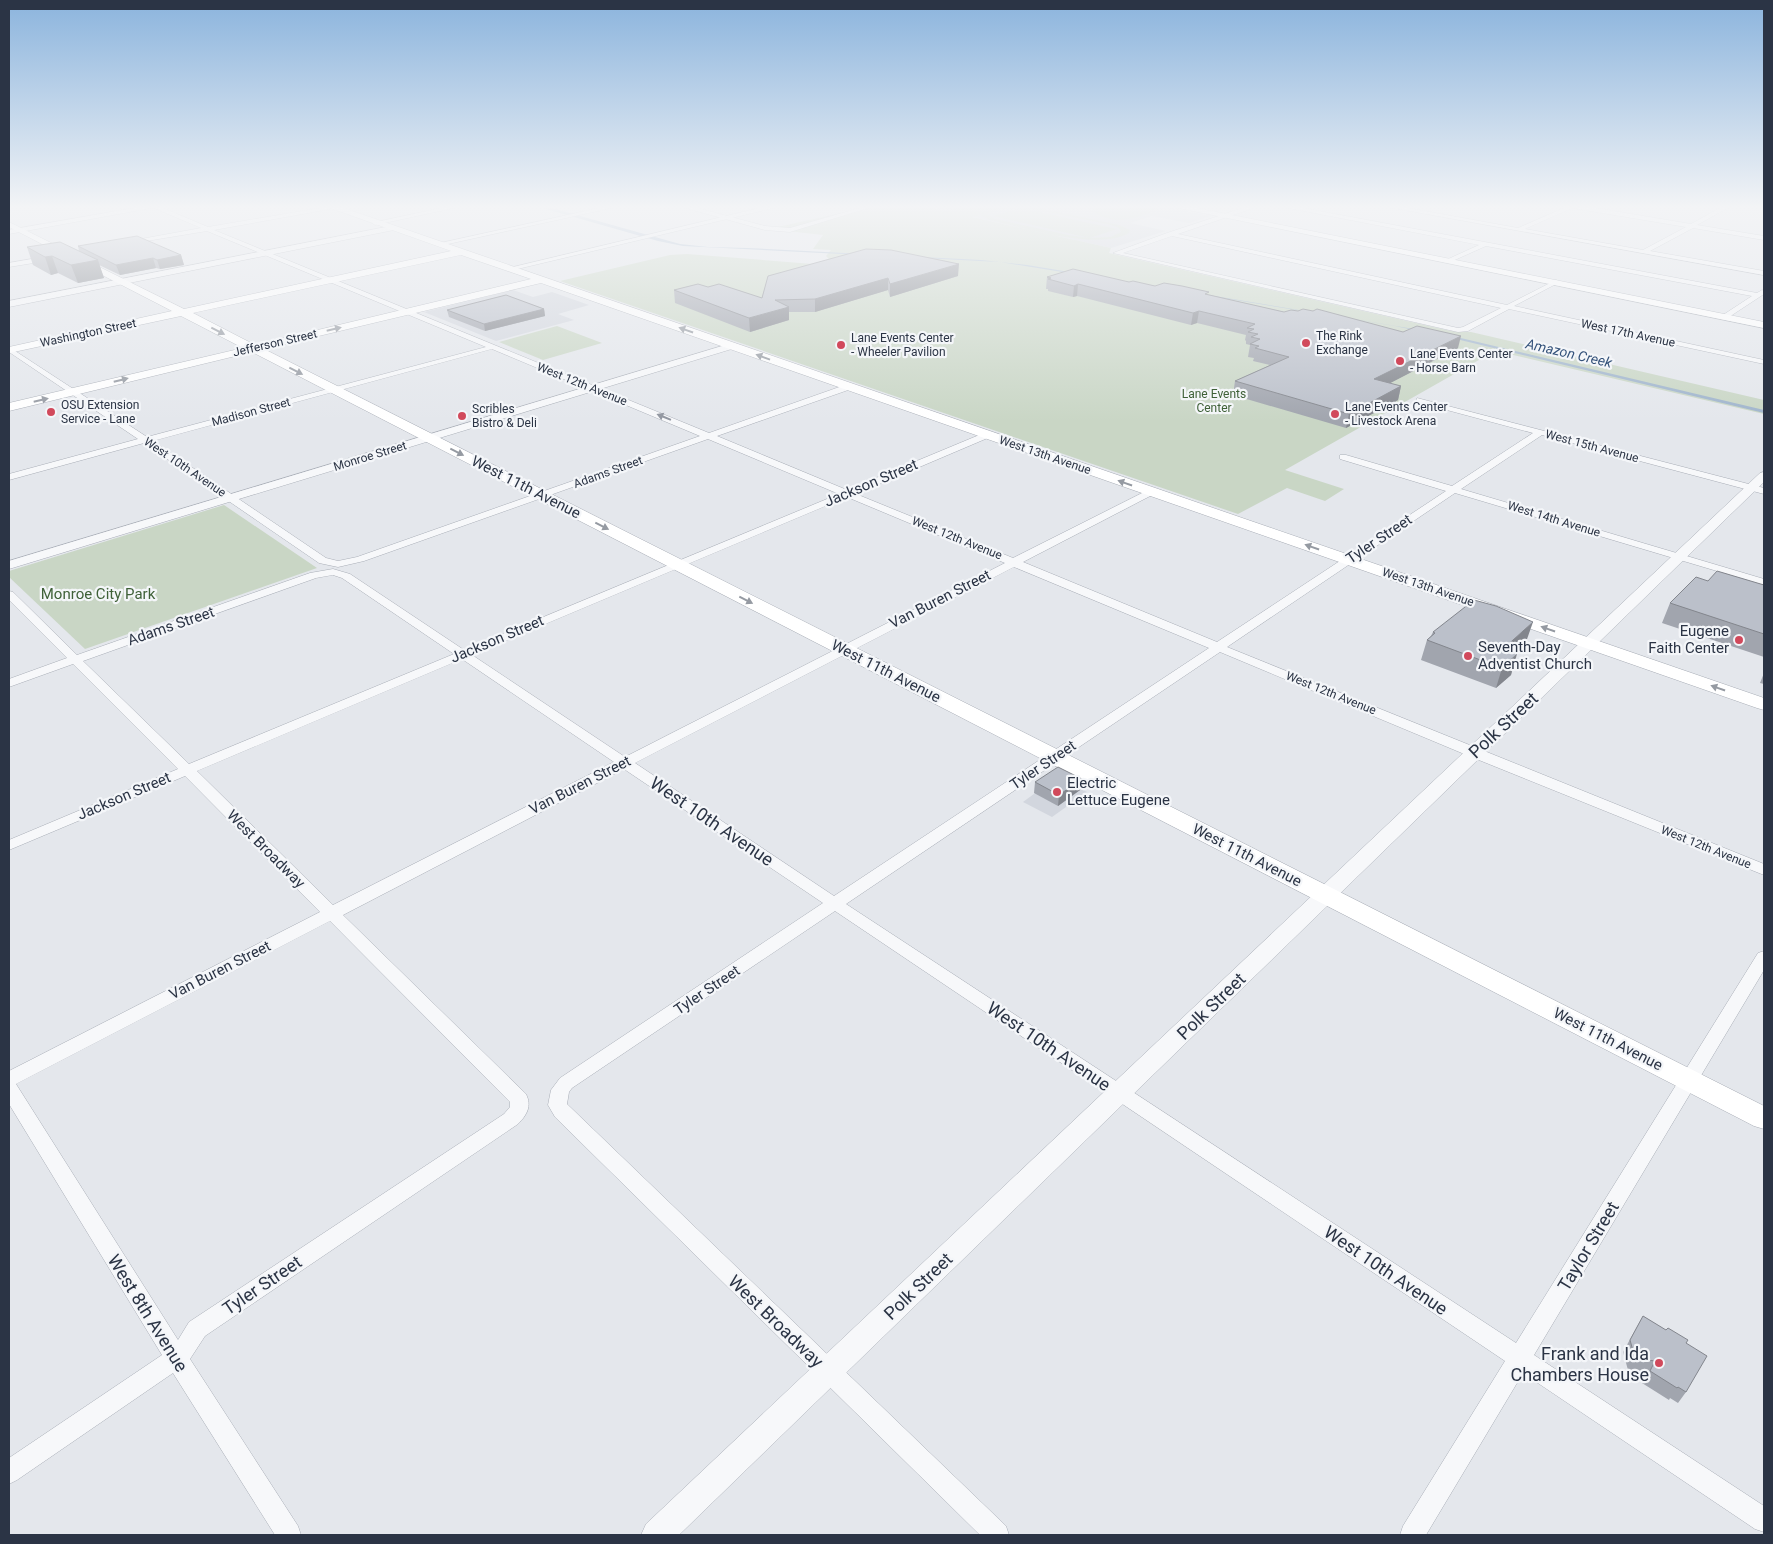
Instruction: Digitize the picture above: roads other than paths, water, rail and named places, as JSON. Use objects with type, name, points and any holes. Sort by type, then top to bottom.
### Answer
[{"type":"main road","name":"West 11th Avenue","points":[[112,277],[1764,1118]]},
{"type":"main road","name":"Washington Street","points":[[9,350],[345,277]]},
{"type":"main road","name":"West 13th Avenue","points":[[533,277],[1764,704]]},
{"type":"main road","points":[[1531,277],[1764,324]]},
{"type":"main road","name":"Jefferson Street","points":[[9,407],[541,280]]},
{"type":"street","points":[[9,304],[147,277]]},
{"type":"street","name":"West 12th Avenue","points":[[324,277],[1014,561],[1474,753],[1764,870]]},
{"type":"street","points":[[1226,277],[1458,330],[1465,329],[1556,282]]},
{"type":"street","name":"West 17th Avenue","points":[[1369,277],[1764,362]]},
{"type":"street","points":[[1675,277],[1761,292]]},
{"type":"street","points":[[1726,317],[1761,292]]},
{"type":"street","name":"Monroe Street","points":[[9,566],[732,346]]},
{"type":"street","name":"Madison Street","points":[[9,476],[493,347]]},
{"type":"street","name":"West 10th Avenue","points":[[9,350],[836,904],[1764,1520]]},
{"type":"street","name":"Adams Street","points":[[9,682],[848,387]]},
{"type":"street","name":"West 15th Avenue","points":[[1420,400],[1758,489]]},
{"type":"street","name":"Tyler Street","points":[[557,1105],[560,1090],[566,1083],[1540,432]]},
{"type":"street","name":"Jackson Street","points":[[9,844],[987,435]]},
{"type":"street","name":"West 14th Avenue","points":[[1343,457],[1764,582]]},
{"type":"street","name":"Polk Street","points":[[657,1535],[1680,557],[1758,489],[1764,476]]},
{"type":"street","name":"Van Buren Street","points":[[9,1078],[1151,492]]},
{"type":"street","name":"West Broadway","points":[[9,594],[520,1099],[521,1104]]},
{"type":"street","name":"Taylor Street","points":[[1412,1535],[1764,957]]},
{"type":"street","name":"West 8th Avenue","points":[[9,1089],[176,1358],[289,1535]]},
{"type":"street","name":"Tyler Street","points":[[9,1472],[176,1358],[183,1351],[197,1329],[511,1119],[521,1104]]},
{"type":"street","name":"West Broadway","points":[[557,1105],[562,1112],[996,1535]]},
{"type":"water","points":[[1094,277],[1100,277],[1444,334],[1764,410],[1764,413],[1452,338],[1395,326]]},
{"type":"place","name":"The Rink Exchange","points":[[1306,343]]},
{"type":"place","name":"Lane Events Center - Wheeler Pavilion","points":[[841,345]]},
{"type":"place","name":"Lane Events Center - Horse Barn","points":[[1400,361]]},
{"type":"place","name":"OSU Extension Service - Lane","points":[[51,412]]},
{"type":"place","name":"Lane Events Center - Livestock Arena","points":[[1335,414]]},
{"type":"place","name":"Scribles Bistro & Deli","points":[[462,416]]},
{"type":"place","name":"Eugene Faith Center","points":[[1739,640]]},
{"type":"place","name":"Seventh-Day Adventist Church","points":[[1468,656]]},
{"type":"place","name":"Electric Lettuce Eugene","points":[[1057,792]]},
{"type":"place","name":"Frank and Ida Chambers House","points":[[1659,1363]]},
{"type":"water label","name":"Amazon Creek","points":[[1569,353]]},
{"type":"park label","name":"Lane Events Center","points":[[1214,401]]},
{"type":"park label","name":"Monroe City Park","points":[[98,594]]}]
